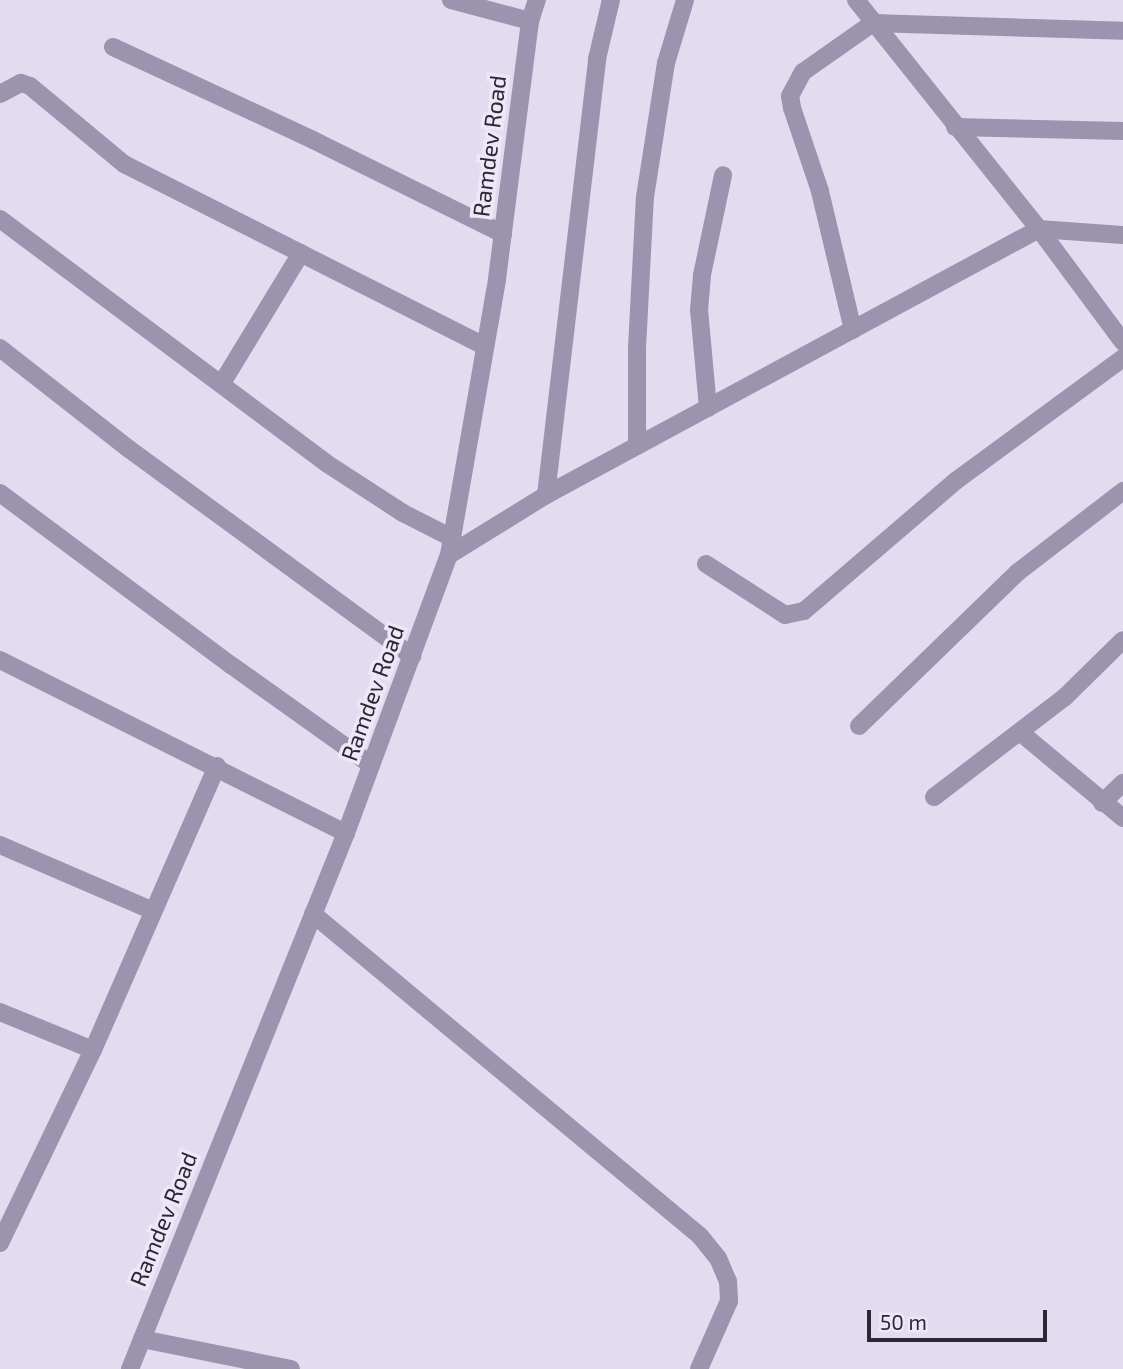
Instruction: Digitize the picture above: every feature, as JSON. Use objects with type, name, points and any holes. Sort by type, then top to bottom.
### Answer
[{"type":"street","points":[[451,0],[530,22]]},
{"type":"street","name":"Ramdev Road","points":[[130,1369],[346,833],[450,547],[503,234],[530,22],[537,0]]},
{"type":"street","points":[[547,495],[597,59],[611,0]]},
{"type":"street","points":[[637,446],[636,348],[645,198],[666,63],[685,0]]},
{"type":"street","points":[[856,0],[1039,229],[1123,342]]},
{"type":"street","points":[[853,330],[820,191],[790,96],[803,72],[873,23],[1123,32]]},
{"type":"street","points":[[113,47],[313,140],[503,234]]},
{"type":"street","points":[[0,94],[21,83],[30,86],[124,164],[485,346]]},
{"type":"street","points":[[955,127],[1123,131]]},
{"type":"street","points":[[708,408],[699,310],[702,275],[723,175]]},
{"type":"street","points":[[0,219],[326,463],[450,547],[1039,229],[1123,235]]},
{"type":"street","points":[[222,383],[301,253]]},
{"type":"street","points":[[0,348],[129,449],[412,656]]},
{"type":"street","points":[[706,564],[785,615],[804,611],[957,480],[1123,358]]},
{"type":"street","points":[[859,726],[1018,572],[1123,491]]},
{"type":"street","points":[[0,493],[231,665],[371,765]]},
{"type":"street","points":[[934,797],[1065,697],[1123,640]]},
{"type":"street","points":[[0,660],[217,766],[346,833]]},
{"type":"street","points":[[1021,733],[1123,818]]},
{"type":"street","points":[[0,1243],[93,1049],[217,766]]},
{"type":"street","points":[[1102,803],[1123,783]]},
{"type":"street","points":[[0,845],[153,911]]},
{"type":"street","points":[[313,914],[700,1236],[718,1258],[728,1281],[729,1301],[699,1369]]},
{"type":"street","points":[[0,1012],[93,1049]]},
{"type":"street","points":[[142,1339],[291,1369]]}]
